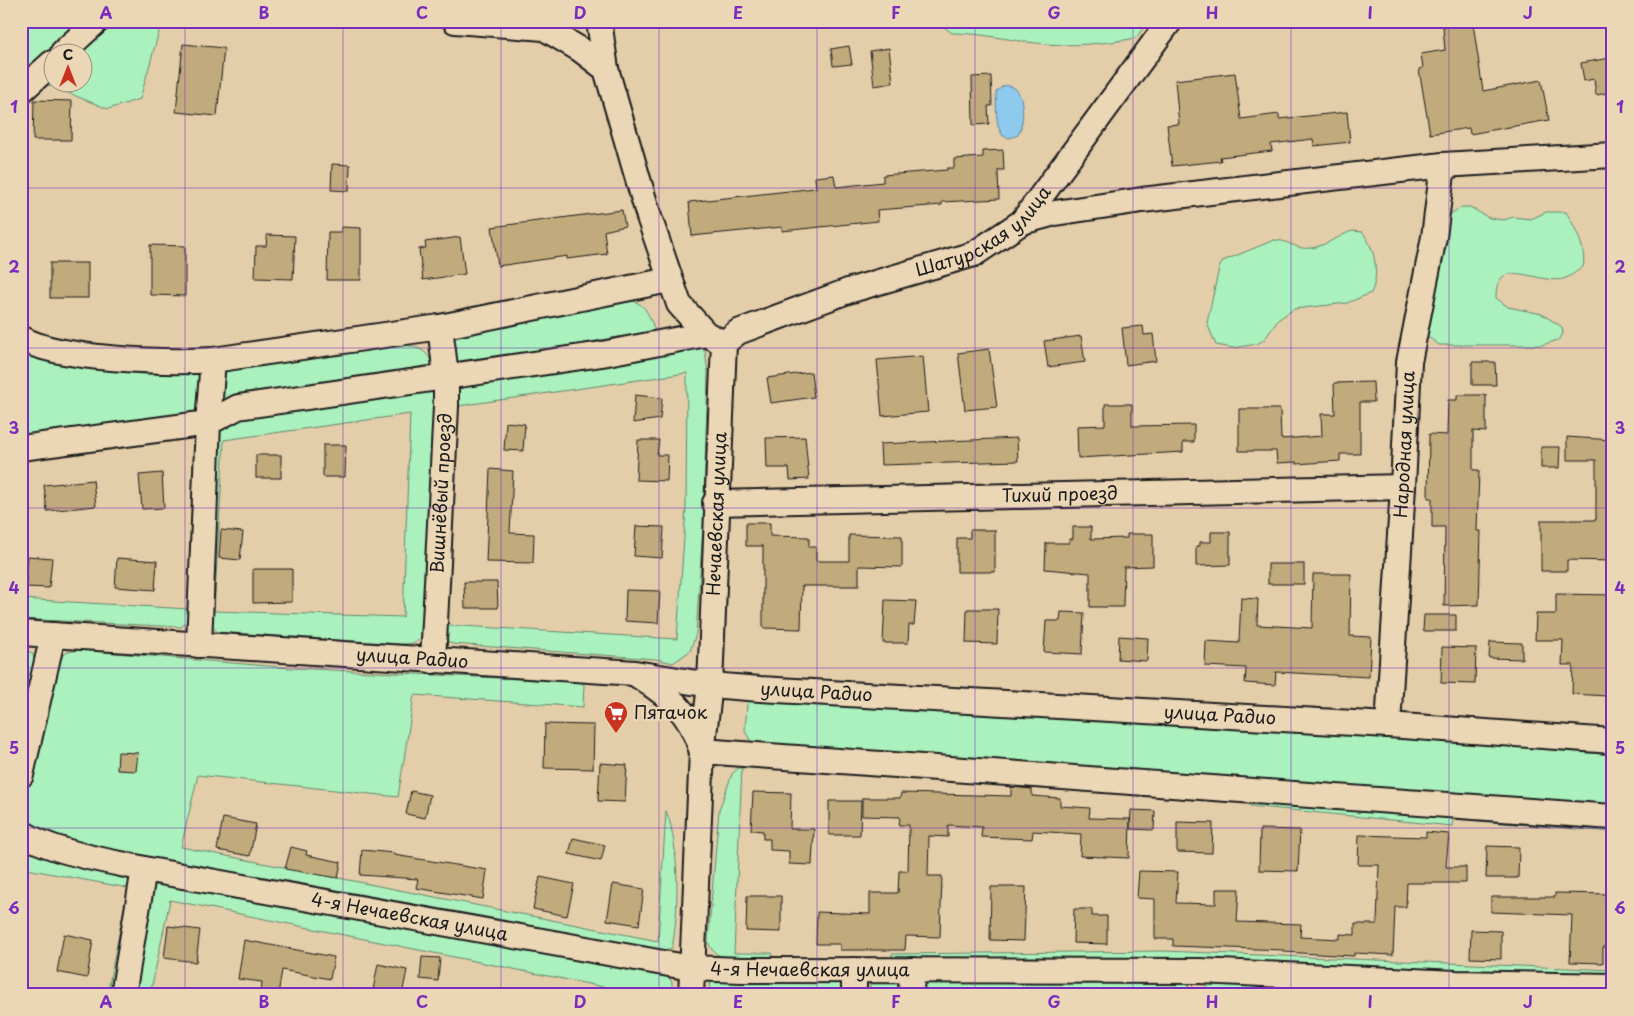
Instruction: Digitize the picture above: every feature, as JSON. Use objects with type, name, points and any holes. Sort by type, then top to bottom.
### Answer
[{"type":"street","points":[[74,42],[98,21]]},
{"type":"street","points":[[599,21],[606,69],[669,280],[679,304],[715,338]]},
{"type":"street","name":"Шатурская улица","points":[[715,338],[738,332],[848,291],[974,254],[1022,222],[1170,21]]},
{"type":"street","points":[[467,22],[545,24],[606,69]]},
{"type":"street","points":[[21,91],[42,71]]},
{"type":"street","points":[[1022,222],[1055,213],[1142,200],[1443,165],[1613,155]]},
{"type":"street","name":"Народная улица","points":[[1388,726],[1404,487],[1409,362],[1434,237],[1443,165]]},
{"type":"street","points":[[21,338],[46,350],[68,353],[176,362],[213,360],[440,327],[669,280]]},
{"type":"street","name":"Вишнёвый проезд","points":[[433,661],[446,407],[446,376],[440,327]]},
{"type":"street","points":[[21,448],[208,423],[238,407],[715,338]]},
{"type":"street","name":"Нечаевская улица","points":[[702,751],[710,685],[716,503],[715,338]]},
{"type":"street","points":[[199,645],[208,423],[213,360]]},
{"type":"street","name":"Тихий проезд","points":[[716,503],[1404,487]]},
{"type":"street","name":"улица Радио","points":[[21,633],[635,673],[710,685],[1613,741]]},
{"type":"street","points":[[21,775],[53,635]]},
{"type":"street","points":[[635,673],[659,690],[686,715],[697,735],[702,751],[691,995]]},
{"type":"street","points":[[702,751],[1613,817]]},
{"type":"street","name":"4-я Нечаевская улица","points":[[21,832],[32,839],[59,848],[144,869],[691,968],[1200,971],[1456,983],[1613,986]]},
{"type":"street","points":[[123,995],[144,869]]},
{"type":"street","points":[[854,970],[854,995]]},
{"type":"street","points":[[912,970],[912,995]]},
{"type":"green space","points":[[21,21],[162,21],[140,99],[108,109],[66,92],[92,92],[92,42],[42,42],[42,82],[21,74]]},
{"type":"green space","points":[[943,21],[1148,21],[1136,38],[1073,45],[1036,43],[984,35],[952,33],[944,27]]},
{"type":"green space","points":[[1462,207],[1470,207],[1489,218],[1504,220],[1513,217],[1531,219],[1546,212],[1566,212],[1582,246],[1583,267],[1563,279],[1553,280],[1510,274],[1503,277],[1498,285],[1496,298],[1508,307],[1542,314],[1562,327],[1563,334],[1558,340],[1542,345],[1439,345],[1427,336],[1425,328],[1445,217]]},
{"type":"green space","points":[[1352,231],[1362,232],[1373,253],[1376,270],[1371,293],[1347,303],[1294,309],[1279,319],[1264,340],[1257,344],[1233,348],[1216,345],[1207,323],[1219,268],[1223,261],[1274,240],[1284,241],[1298,247],[1312,248]]},
{"type":"green space","points":[[633,301],[645,309],[655,331],[448,366],[451,339],[465,330]]},
{"type":"green space","points":[[402,344],[422,350],[429,357],[433,367],[222,402],[226,370]]},
{"type":"green space","points":[[699,344],[705,351],[708,372],[703,527],[696,634],[690,651],[673,663],[656,659],[452,644],[443,638],[448,384]],"holes":[[[687,373],[686,508],[677,639],[446,625],[458,406]]]},
{"type":"green space","points":[[21,349],[205,366],[200,413],[21,438]]},
{"type":"green space","points":[[435,387],[423,635],[418,640],[413,643],[401,644],[218,632],[212,627],[220,422]],"holes":[[[410,414],[403,617],[214,611],[224,440]]]},
{"type":"green space","points":[[21,599],[188,609],[187,622],[181,627],[21,619]]},
{"type":"green space","points":[[21,648],[32,653],[35,661],[21,722]]},
{"type":"green space","points":[[79,650],[291,668],[581,682],[584,685],[583,707],[414,695],[398,797],[198,775],[181,847],[658,941],[666,811],[674,842],[677,879],[676,916],[672,948],[657,952],[56,841],[39,831],[31,823],[24,805],[56,664],[67,652]]},
{"type":"green space","points":[[748,693],[1390,736],[1613,755],[1613,808],[764,746],[751,742],[745,731]]},
{"type":"green space","points":[[742,765],[734,953],[772,953],[772,959],[734,960],[726,958],[718,955],[708,941],[719,810],[732,774]]},
{"type":"green space","points":[[1251,795],[1613,820],[1613,832],[1453,819],[1452,826],[1250,806]]},
{"type":"green space","points":[[21,846],[32,847],[133,878],[115,995],[107,995],[128,888],[21,868]]},
{"type":"green space","points":[[157,881],[666,974],[672,982],[672,995],[643,995],[170,900],[150,995],[129,995],[153,884]]},
{"type":"green space","points":[[1164,951],[1613,970],[1613,981],[892,962],[892,954]]},
{"type":"green space","points":[[848,975],[848,992],[709,995],[711,979]]},
{"type":"green space","points":[[870,975],[905,975],[904,991],[870,991]]},
{"type":"green space","points":[[922,975],[1186,980],[1191,995],[922,995]]},
{"type":"green space","points":[[1214,977],[1585,995],[1206,995],[1206,988]]},
{"type":"water","points":[[1003,86],[1011,86],[1016,90],[1022,104],[1022,122],[1018,135],[1010,138],[1003,136],[997,120],[996,92]]},
{"type":"building","points":[[1473,23],[1483,91],[1541,80],[1549,120],[1470,134],[1469,128],[1430,134],[1419,69],[1423,68],[1421,54],[1445,50],[1443,27]]},
{"type":"building","points":[[183,44],[224,48],[217,116],[176,112]]},
{"type":"building","points":[[849,46],[852,64],[833,66],[831,49]]},
{"type":"building","points":[[889,48],[893,83],[874,86],[870,51]]},
{"type":"building","points":[[1610,58],[1613,92],[1596,95],[1594,79],[1584,81],[1581,63]]},
{"type":"building","points":[[1235,73],[1241,119],[1279,114],[1279,119],[1347,112],[1350,142],[1314,146],[1313,139],[1271,144],[1272,151],[1220,157],[1221,161],[1172,166],[1167,125],[1179,124],[1175,80]]},
{"type":"building","points":[[991,76],[992,106],[988,106],[989,124],[973,125],[972,77]]},
{"type":"building","points":[[34,100],[72,101],[71,140],[33,140]]},
{"type":"building","points":[[1003,150],[1004,170],[998,170],[999,199],[942,202],[942,205],[877,210],[878,221],[782,231],[782,227],[692,236],[689,202],[816,188],[815,177],[834,175],[836,187],[883,182],[883,175],[947,170],[947,168],[954,168],[954,159],[983,157],[983,151]]},
{"type":"building","points":[[332,164],[350,165],[349,191],[331,190]]},
{"type":"building","points":[[622,210],[625,226],[604,231],[607,254],[567,259],[567,256],[498,266],[492,227]]},
{"type":"building","points":[[341,227],[361,228],[361,280],[327,280],[328,232],[341,232]]},
{"type":"building","points":[[267,235],[295,236],[293,279],[255,278],[256,246],[266,246]]},
{"type":"building","points":[[460,237],[465,274],[423,280],[419,249],[426,248],[425,242]]},
{"type":"building","points":[[150,245],[185,246],[185,296],[150,295]]},
{"type":"building","points":[[50,263],[88,263],[88,298],[50,298]]},
{"type":"building","points":[[1143,326],[1144,335],[1153,334],[1156,361],[1126,365],[1122,328]]},
{"type":"building","points":[[1081,336],[1085,362],[1048,367],[1044,341]]},
{"type":"building","points":[[989,349],[997,407],[965,410],[958,353]]},
{"type":"building","points":[[923,356],[928,412],[882,416],[877,360]]},
{"type":"building","points":[[1472,362],[1495,362],[1496,385],[1472,385]]},
{"type":"building","points":[[811,372],[814,397],[771,403],[767,378]]},
{"type":"building","points":[[1373,382],[1374,402],[1360,402],[1360,454],[1340,454],[1340,461],[1296,464],[1296,462],[1277,463],[1276,451],[1239,451],[1239,409],[1280,409],[1281,439],[1322,436],[1321,414],[1335,414],[1334,383]]},
{"type":"building","points":[[635,395],[662,398],[660,419],[633,423]]},
{"type":"building","points":[[1457,395],[1486,395],[1486,432],[1473,431],[1473,470],[1479,470],[1477,531],[1481,531],[1479,605],[1444,606],[1445,527],[1432,527],[1432,498],[1428,498],[1429,434],[1447,435],[1448,400],[1457,400]]},
{"type":"building","points":[[1105,404],[1132,404],[1132,426],[1194,425],[1194,442],[1183,442],[1183,452],[1078,458],[1077,426],[1105,425]]},
{"type":"building","points":[[506,422],[525,424],[523,451],[504,450]]},
{"type":"building","points":[[805,437],[809,479],[790,480],[789,468],[767,468],[766,438]]},
{"type":"building","points":[[1567,437],[1613,440],[1613,561],[1567,560],[1567,571],[1541,571],[1541,520],[1596,520],[1596,460],[1567,460]]},
{"type":"building","points":[[1017,438],[1018,461],[881,465],[880,444]]},
{"type":"building","points":[[638,440],[659,440],[657,455],[668,455],[667,481],[636,480]]},
{"type":"building","points":[[323,445],[346,445],[345,477],[323,477]]},
{"type":"building","points":[[1541,447],[1560,447],[1559,468],[1541,468]]},
{"type":"building","points":[[256,455],[281,455],[281,478],[256,478]]},
{"type":"building","points":[[490,469],[513,471],[510,533],[534,534],[533,563],[486,562]]},
{"type":"building","points":[[162,473],[164,508],[142,509],[139,475]]},
{"type":"building","points":[[93,480],[96,506],[47,511],[44,485]]},
{"type":"building","points":[[746,523],[770,523],[770,536],[809,537],[809,547],[816,547],[816,561],[849,561],[849,535],[902,536],[902,567],[859,566],[859,586],[802,586],[801,629],[763,628],[763,546],[746,546]]},
{"type":"building","points":[[636,526],[664,527],[662,558],[634,556]]},
{"type":"building","points":[[1073,527],[1091,527],[1091,539],[1127,538],[1127,534],[1153,534],[1153,566],[1124,567],[1123,607],[1090,607],[1090,573],[1045,569],[1046,543],[1069,543],[1069,539],[1073,539]]},
{"type":"building","points":[[221,530],[243,532],[240,560],[219,558]]},
{"type":"building","points":[[970,530],[995,530],[995,572],[957,572],[957,538],[970,538]]},
{"type":"building","points":[[1211,532],[1230,532],[1230,565],[1196,566],[1196,546],[1200,546],[1200,542],[1211,542]]},
{"type":"building","points":[[28,556],[52,558],[49,588],[26,587]]},
{"type":"building","points":[[117,558],[157,561],[155,590],[115,587]]},
{"type":"building","points":[[1268,564],[1304,564],[1304,584],[1268,584]]},
{"type":"building","points":[[253,569],[292,569],[292,602],[253,603]]},
{"type":"building","points":[[1313,574],[1351,574],[1350,636],[1371,637],[1369,677],[1276,672],[1275,685],[1245,683],[1246,668],[1205,666],[1206,641],[1239,643],[1241,598],[1258,599],[1257,625],[1312,628]]},
{"type":"building","points":[[464,582],[497,582],[498,608],[465,608]]},
{"type":"building","points":[[626,590],[660,591],[658,623],[625,621]]},
{"type":"building","points":[[1556,594],[1613,595],[1613,660],[1609,660],[1608,696],[1572,694],[1573,665],[1562,665],[1563,640],[1535,640],[1536,614],[1556,614]]},
{"type":"building","points":[[885,600],[916,601],[914,625],[909,625],[908,643],[883,643]]},
{"type":"building","points":[[967,609],[998,609],[997,644],[966,643]]},
{"type":"building","points":[[1061,612],[1084,613],[1082,654],[1044,652],[1046,621],[1060,621]]},
{"type":"building","points":[[1424,615],[1456,615],[1456,631],[1423,631]]},
{"type":"building","points":[[1119,636],[1148,638],[1147,661],[1118,659]]},
{"type":"building","points":[[1490,642],[1522,643],[1522,659],[1489,658]]},
{"type":"building","points":[[1442,647],[1476,648],[1475,684],[1441,683]]},
{"type":"building","points":[[545,724],[594,725],[593,769],[544,768]]},
{"type":"building","points":[[118,752],[138,753],[136,771],[117,770]]},
{"type":"building","points":[[600,763],[627,765],[625,802],[598,801]]},
{"type":"building","points":[[1011,787],[1032,789],[1032,796],[1060,798],[1060,806],[1090,808],[1089,818],[1130,819],[1129,858],[1080,856],[1081,834],[1033,831],[1032,839],[981,837],[982,827],[948,825],[948,837],[929,836],[928,876],[942,876],[940,937],[906,936],[905,950],[840,950],[840,944],[816,944],[817,912],[870,914],[870,893],[898,893],[899,871],[908,871],[909,825],[899,825],[900,817],[862,816],[862,798],[900,798],[901,793],[1011,796]]},
{"type":"building","points":[[411,791],[430,795],[425,818],[406,814]]},
{"type":"building","points":[[753,792],[791,793],[790,829],[814,829],[812,865],[789,864],[789,851],[770,850],[770,839],[763,839],[763,831],[751,830]]},
{"type":"building","points":[[829,801],[861,801],[860,835],[829,835]]},
{"type":"building","points":[[1131,810],[1155,811],[1154,830],[1130,829]]},
{"type":"building","points":[[223,818],[256,824],[250,856],[217,850]]},
{"type":"building","points":[[1177,822],[1213,823],[1212,853],[1177,852]]},
{"type":"building","points":[[1260,829],[1300,830],[1298,871],[1259,870]]},
{"type":"building","points":[[1426,832],[1449,834],[1446,867],[1466,867],[1466,883],[1407,883],[1406,907],[1395,907],[1393,955],[1354,953],[1354,956],[1283,952],[1284,950],[1173,946],[1173,939],[1155,939],[1155,899],[1137,898],[1139,871],[1178,872],[1176,903],[1216,904],[1216,889],[1239,889],[1237,922],[1301,924],[1300,937],[1340,939],[1340,934],[1355,935],[1355,924],[1377,924],[1379,865],[1358,865],[1359,835],[1426,837]]},
{"type":"building","points":[[573,838],[605,845],[601,861],[569,854]]},
{"type":"building","points":[[1487,846],[1519,847],[1518,878],[1486,878]]},
{"type":"building","points":[[291,847],[307,851],[306,855],[341,862],[338,878],[285,869]]},
{"type":"building","points":[[362,850],[394,853],[394,855],[487,870],[483,899],[416,888],[418,879],[360,875]]},
{"type":"building","points":[[540,877],[574,884],[567,916],[533,909]]},
{"type":"building","points":[[613,884],[644,889],[639,925],[607,920]]},
{"type":"building","points":[[991,887],[1026,887],[1024,941],[990,940]]},
{"type":"building","points":[[1555,893],[1612,894],[1610,947],[1603,947],[1603,963],[1570,962],[1572,915],[1491,912],[1491,897],[1555,897]]},
{"type":"building","points":[[747,896],[781,896],[781,932],[746,931]]},
{"type":"building","points":[[1074,909],[1092,909],[1092,916],[1107,916],[1107,944],[1073,943]]},
{"type":"building","points":[[168,926],[200,930],[196,962],[164,958]]},
{"type":"building","points":[[1471,930],[1501,931],[1501,959],[1470,958]]},
{"type":"building","points":[[64,934],[93,940],[87,978],[57,972]]},
{"type":"building","points":[[244,940],[334,957],[330,979],[282,970],[278,995],[261,995],[262,982],[238,979]]},
{"type":"building","points":[[422,957],[440,958],[438,981],[420,979]]},
{"type":"building","points":[[378,964],[407,970],[402,995],[372,995]]},
{"type":"place","name":"Пятачок","points":[[616,734]]}]
